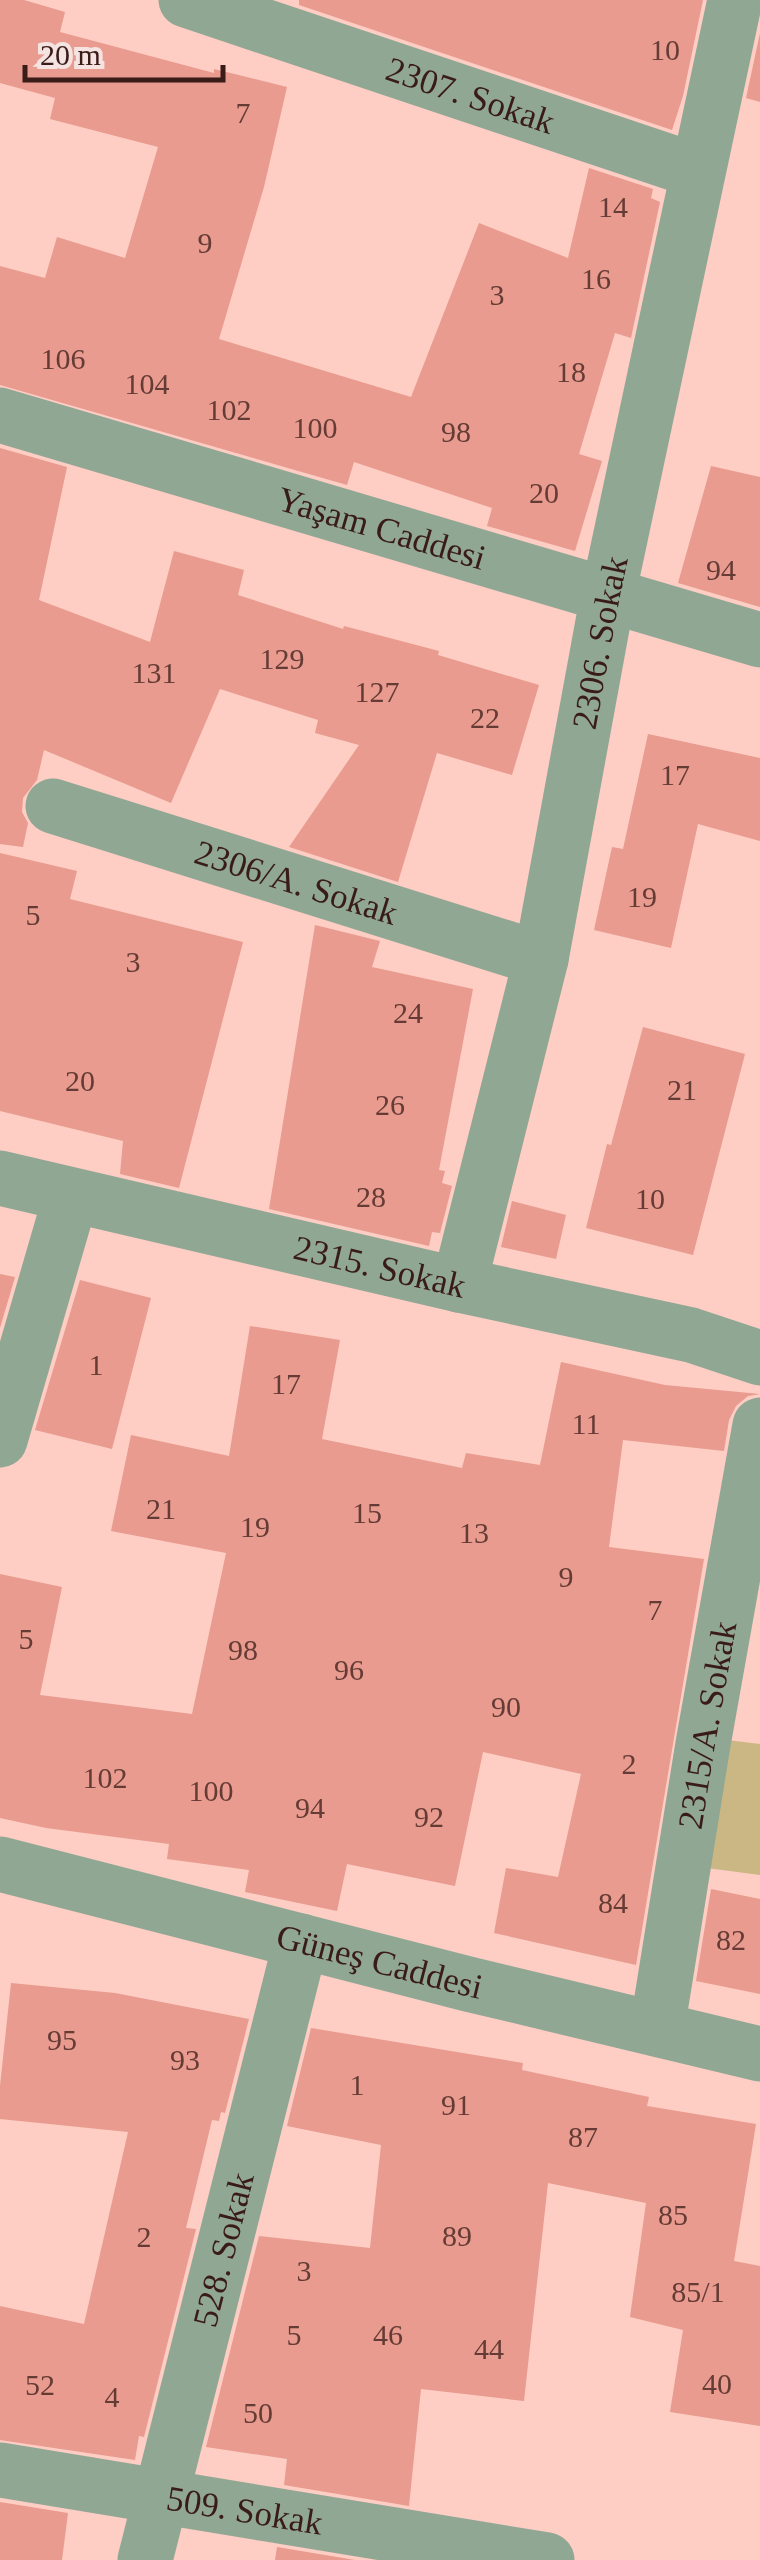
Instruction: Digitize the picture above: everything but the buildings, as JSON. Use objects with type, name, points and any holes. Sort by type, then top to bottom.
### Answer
[{"type":"street","name":"2307. Sokak","points":[[186,0],[696,172]]},
{"type":"street","name":"2306. Sokak","points":[[460,1286],[542,959],[608,595],[735,0]]},
{"type":"street","name":"Yaşam Caddesi","points":[[0,415],[760,640]]},
{"type":"street","name":"2306/A. Sokak","points":[[53,806],[542,959]]},
{"type":"street","name":"2315. Sokak","points":[[0,1178],[460,1286],[691,1335],[760,1358]]},
{"type":"street","points":[[0,1440],[71,1196]]},
{"type":"street","name":"2315/A. Sokak","points":[[657,2029],[760,1425]]},
{"type":"street","name":"Güneş Caddesi","points":[[0,1864],[760,2054]]},
{"type":"street","name":"528. Sokak","points":[[144,2560],[301,1941]]},
{"type":"street","name":"509. Sokak","points":[[0,2470],[547,2560]]},
{"type":"shaded area","points":[[727,1740],[760,1744],[760,1875],[707,1868]]}]
